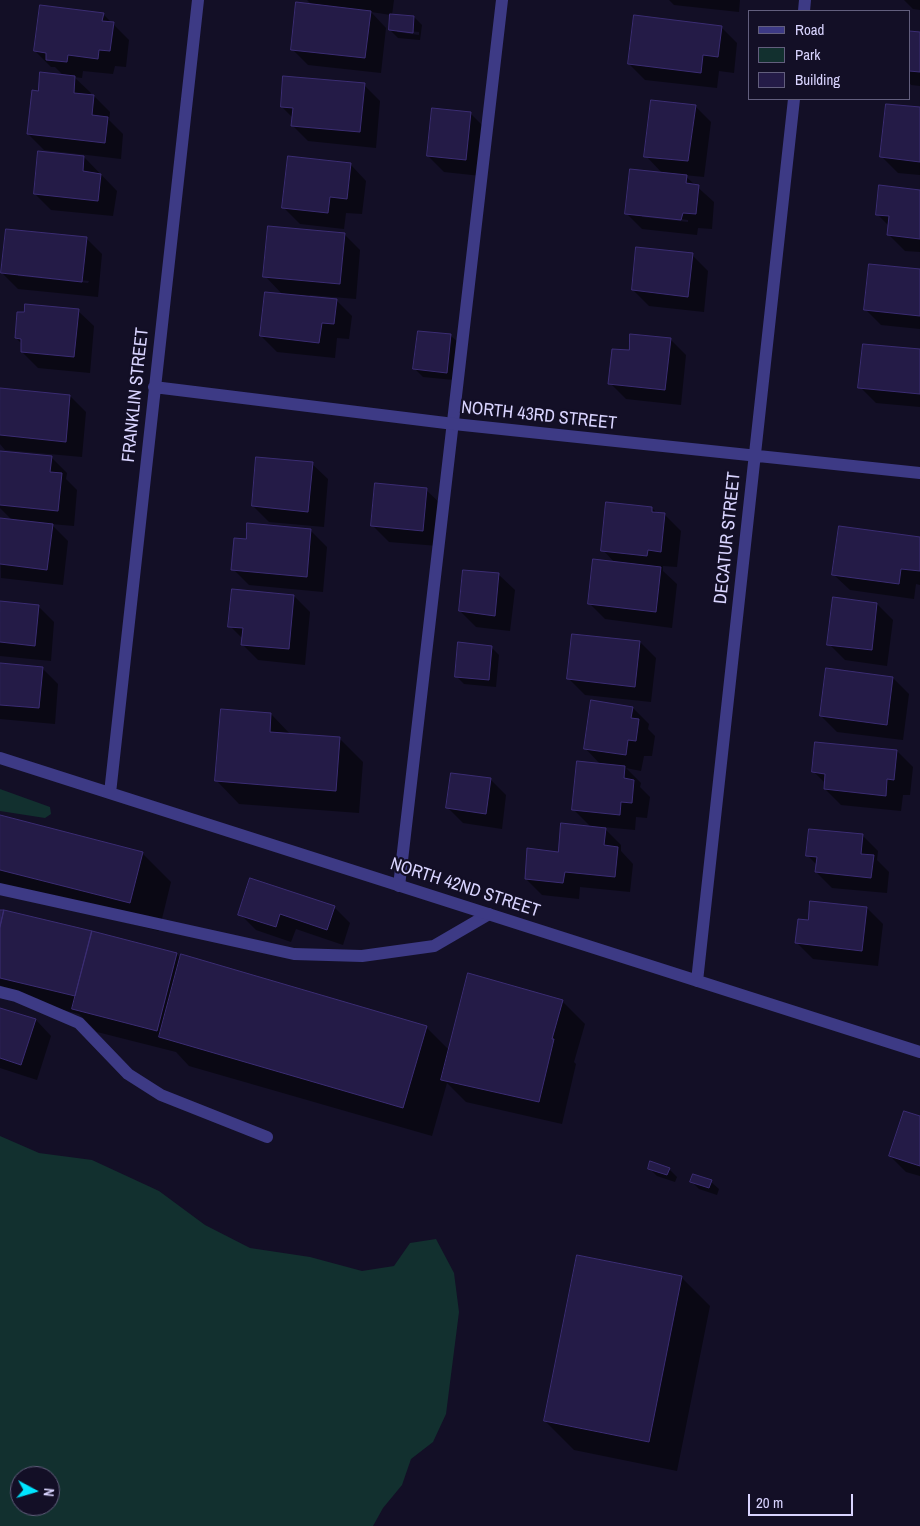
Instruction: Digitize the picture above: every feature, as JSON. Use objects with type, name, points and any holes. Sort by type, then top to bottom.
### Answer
[{"type":"street","name":"FRANKLIN STREET","points":[[110,793],[198,0]]},
{"type":"street","points":[[399,886],[502,0]]},
{"type":"street","name":"DECATUR STREET","points":[[697,981],[794,100]]},
{"type":"street","name":"NORTH 43RD STREET","points":[[154,387],[454,424],[920,473]]},
{"type":"street","name":"NORTH 42ND STREET","points":[[0,758],[920,1052]]},
{"type":"street","points":[[0,889],[294,954],[362,956],[434,946],[489,914]]},
{"type":"street","points":[[0,992],[16,996],[80,1024],[128,1074],[160,1095],[268,1137]]},
{"type":"green space","points":[[0,789],[50,807],[51,814],[45,818],[0,811]]},
{"type":"green space","points":[[0,1136],[39,1153],[92,1160],[159,1191],[205,1225],[250,1248],[310,1257],[362,1271],[394,1266],[410,1243],[436,1239],[454,1273],[459,1312],[446,1414],[433,1442],[411,1459],[402,1485],[383,1508],[373,1526],[0,1526]]},
{"type":"building","points":[[296,2],[371,11],[365,58],[291,50]]},
{"type":"building","points":[[40,5],[104,13],[102,21],[114,22],[110,51],[99,50],[98,59],[68,55],[67,62],[46,60],[46,53],[34,51]]},
{"type":"building","points":[[390,14],[414,16],[413,33],[389,30]]},
{"type":"building","points":[[634,15],[722,26],[718,57],[703,55],[701,73],[628,64]]},
{"type":"building","points":[[910,31],[920,32],[920,72],[910,71]]},
{"type":"building","points":[[40,72],[75,76],[74,93],[94,95],[92,115],[108,117],[105,143],[27,134],[32,90],[38,91]]},
{"type":"building","points":[[283,76],[365,83],[360,132],[291,126],[293,108],[281,107]]},
{"type":"building","points":[[651,100],[696,105],[688,161],[644,157]]},
{"type":"building","points":[[886,104],[920,107],[920,162],[880,157]]},
{"type":"building","points":[[432,108],[471,112],[466,160],[427,156]]},
{"type":"building","points":[[38,151],[84,156],[83,171],[101,174],[98,201],[34,194]]},
{"type":"building","points":[[288,156],[351,163],[347,199],[330,197],[328,213],[282,208]]},
{"type":"building","points":[[630,169],[687,175],[686,183],[699,185],[696,214],[683,213],[681,220],[625,214]]},
{"type":"building","points":[[879,185],[920,190],[920,239],[887,235],[889,216],[876,215]]},
{"type":"building","points":[[268,226],[345,233],[340,284],[263,277]]},
{"type":"building","points":[[6,229],[87,237],[82,282],[1,273]]},
{"type":"building","points":[[636,247],[693,253],[688,297],[632,290]]},
{"type":"building","points":[[869,264],[920,269],[920,316],[864,310]]},
{"type":"building","points":[[265,292],[337,299],[334,324],[322,323],[319,343],[260,336]]},
{"type":"building","points":[[25,304],[79,309],[74,357],[21,352],[21,339],[15,338],[17,312],[24,312]]},
{"type":"building","points":[[418,331],[451,334],[447,373],[413,369]]},
{"type":"building","points":[[630,334],[671,338],[665,390],[608,384],[612,349],[629,350]]},
{"type":"building","points":[[863,344],[920,349],[920,394],[858,388]]},
{"type":"building","points":[[0,388],[70,395],[66,442],[0,435]]},
{"type":"building","points":[[0,451],[52,456],[50,472],[62,473],[58,511],[0,505]]},
{"type":"building","points":[[256,457],[313,462],[308,512],[252,506]]},
{"type":"building","points":[[375,483],[427,488],[423,531],[371,526]]},
{"type":"building","points":[[606,502],[652,507],[652,512],[665,513],[661,552],[648,550],[647,556],[601,551]]},
{"type":"building","points":[[0,518],[53,524],[47,570],[0,564]]},
{"type":"building","points":[[247,523],[311,529],[307,577],[231,570],[234,538],[246,539]]},
{"type":"building","points":[[839,526],[920,537],[920,571],[901,569],[899,584],[832,575]]},
{"type":"building","points":[[593,559],[661,567],[656,612],[588,604]]},
{"type":"building","points":[[463,570],[499,573],[495,616],[459,611]]},
{"type":"building","points":[[232,589],[294,595],[289,649],[241,645],[243,628],[228,627]]},
{"type":"building","points":[[833,597],[877,603],[872,650],[827,645]]},
{"type":"building","points":[[0,601],[39,605],[35,646],[0,642]]},
{"type":"building","points":[[572,634],[640,641],[635,687],[567,679]]},
{"type":"building","points":[[458,642],[492,646],[489,680],[455,677]]},
{"type":"building","points":[[0,663],[43,667],[39,708],[0,705]]},
{"type":"building","points":[[826,668],[893,677],[887,725],[820,716]]},
{"type":"building","points":[[591,700],[633,707],[631,718],[639,719],[636,741],[628,740],[626,755],[584,749]]},
{"type":"building","points":[[221,709],[271,713],[270,732],[340,737],[336,791],[215,781]]},
{"type":"building","points":[[815,742],[897,750],[894,780],[887,779],[886,796],[824,789],[825,774],[812,772]]},
{"type":"building","points":[[577,761],[625,766],[624,778],[634,780],[632,803],[621,802],[620,815],[572,810]]},
{"type":"building","points":[[451,773],[491,778],[486,814],[446,808]]},
{"type":"building","points":[[0,815],[143,852],[130,903],[0,870]]},
{"type":"building","points":[[561,823],[606,828],[604,845],[618,847],[615,877],[565,872],[563,883],[525,879],[527,848],[558,852]]},
{"type":"building","points":[[809,829],[863,834],[861,854],[874,855],[871,878],[815,872],[817,857],[806,856]]},
{"type":"building","points":[[250,878],[335,906],[327,930],[280,914],[276,927],[238,915]]},
{"type":"building","points":[[810,901],[867,907],[862,951],[795,943],[798,919],[808,920]]},
{"type":"building","points":[[0,910],[4,910],[0,927]]},
{"type":"building","points":[[4,910],[92,931],[75,996],[0,978],[0,927]]},
{"type":"building","points":[[92,931],[177,953],[157,1031],[72,1009]]},
{"type":"building","points":[[181,954],[427,1026],[403,1108],[159,1037]]},
{"type":"building","points":[[468,973],[563,1000],[552,1039],[554,1039],[539,1102],[441,1080]]},
{"type":"building","points":[[0,1008],[36,1019],[21,1065],[0,1058]]},
{"type":"building","points":[[904,1111],[920,1116],[920,1166],[889,1156]]},
{"type":"building","points":[[650,1161],[670,1168],[667,1175],[648,1169]]},
{"type":"building","points":[[693,1174],[712,1180],[709,1188],[690,1182]]},
{"type":"building","points":[[577,1255],[682,1276],[649,1442],[544,1421]]}]
